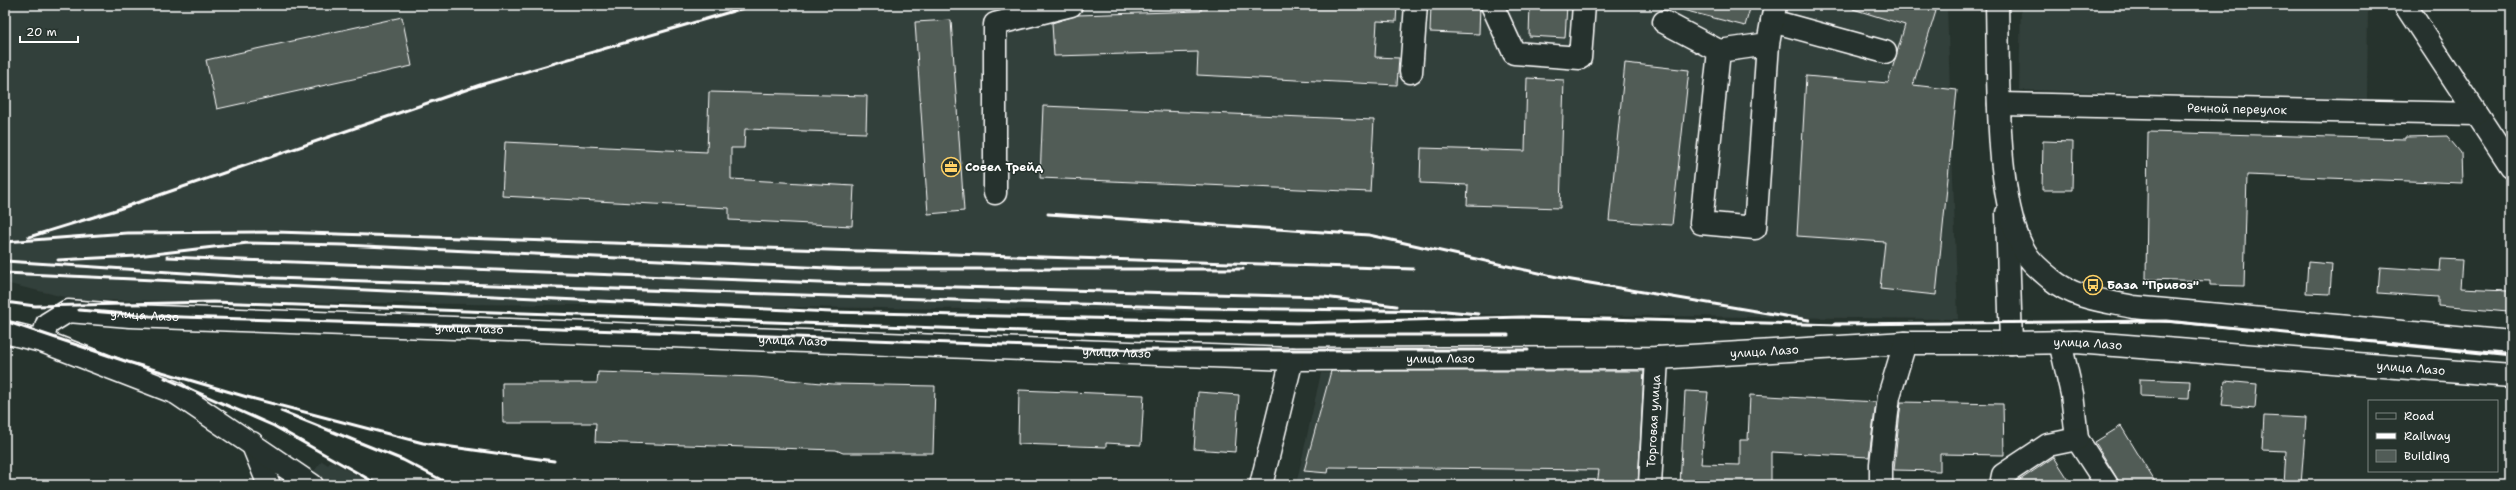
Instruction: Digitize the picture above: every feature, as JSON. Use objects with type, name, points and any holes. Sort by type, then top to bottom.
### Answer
[{"type":"main road","points":[[995,193],[996,24],[1071,5]]},
{"type":"main road","points":[[1411,72],[1416,5]]},
{"type":"main road","points":[[1492,5],[1514,53],[1580,58],[1584,5]]},
{"type":"main road","points":[[1997,5],[1999,104],[2007,202],[2011,343]]},
{"type":"main road","points":[[2405,5],[2476,114],[2510,161]]},
{"type":"main road","points":[[1719,52],[1701,223],[1755,228],[1768,44],[1774,13],[1885,52]]},
{"type":"main road","points":[[1664,22],[1719,52],[1768,44]]},
{"type":"main road","name":"Речной переулок","points":[[1999,104],[2476,114]]},
{"type":"main road","points":[[2007,202],[2016,230],[2029,258],[2052,280],[2083,296],[2133,307],[2511,342]]},
{"type":"main road","name":"улица Лазо","points":[[42,341],[47,324],[68,311],[130,316],[1292,359],[1657,358],[1905,343],[2060,342],[2511,376]]},
{"type":"main road","points":[[5,332],[42,341],[176,392],[311,483]]},
{"type":"main road","points":[[2060,342],[2072,394],[2077,439],[2107,485]]},
{"type":"main road","points":[[1881,485],[1881,464],[1889,396],[1905,343]]},
{"type":"main road","name":"Торговая улица","points":[[1650,485],[1657,358]]},
{"type":"main road","points":[[1261,485],[1292,359]]},
{"type":"main road","points":[[2001,485],[2003,475],[2048,445],[2077,439]]},
{"type":"main road","points":[[252,443],[269,485]]},
{"type":"shaded area","points":[[5,5],[1947,5],[1958,319],[77,300],[5,283]]},
{"type":"shaded area","points":[[2021,5],[2368,5],[2367,99],[2019,90]]},
{"type":"shaded area","points":[[1639,369],[1637,485],[1296,485],[1321,373]]},
{"type":"shaded area","points":[[322,461],[328,465],[331,461],[374,485],[303,485]]},
{"type":"building","points":[[1201,5],[1397,5],[1396,22],[1377,21],[1375,57],[1399,58],[1397,85],[1197,75],[1198,52],[1054,56],[1052,23],[1078,15],[1201,11]]},
{"type":"building","points":[[1431,5],[1480,5],[1479,34],[1430,32]]},
{"type":"building","points":[[1530,5],[1567,5],[1565,38],[1529,36]]},
{"type":"building","points":[[1683,5],[1751,5],[1745,26],[1683,10]]},
{"type":"building","points":[[1853,5],[1916,5],[1936,11],[1913,85],[1957,90],[1936,295],[1880,289],[1885,242],[1797,236],[1806,76],[1888,83],[1905,25],[1853,9]]},
{"type":"building","points":[[402,17],[412,66],[217,109],[206,60]]},
{"type":"building","points":[[951,20],[964,211],[928,214],[915,22]]},
{"type":"building","points":[[1625,63],[1689,70],[1672,225],[1609,221]]},
{"type":"building","points":[[1527,78],[1564,80],[1560,208],[1467,205],[1468,185],[1420,183],[1421,148],[1525,151]]},
{"type":"building","points":[[709,92],[867,96],[866,133],[745,129],[744,148],[731,148],[731,179],[854,186],[852,226],[729,220],[729,208],[502,196],[505,142],[707,152]]},
{"type":"building","points":[[1043,106],[1374,120],[1370,192],[1040,178]]},
{"type":"building","points":[[2148,132],[2405,139],[2405,137],[2447,136],[2461,153],[2462,183],[2247,175],[2244,286],[2210,285],[2210,281],[2146,279]]},
{"type":"building","points":[[2043,141],[2073,142],[2072,190],[2042,190]]},
{"type":"building","points":[[2441,259],[2462,260],[2460,288],[2508,290],[2508,312],[2438,306],[2438,297],[2378,293],[2380,267],[2440,271]]},
{"type":"building","points":[[2308,262],[2332,264],[2330,294],[2306,293]]},
{"type":"building","points":[[1331,371],[1644,371],[1638,485],[1597,485],[1599,470],[1329,467],[1328,473],[1304,471]]},
{"type":"building","points":[[598,372],[756,377],[833,384],[935,386],[933,453],[843,453],[836,450],[595,442],[596,423],[503,423],[502,383],[597,383]]},
{"type":"building","points":[[2140,379],[2190,381],[2189,398],[2140,396]]},
{"type":"building","points":[[2225,381],[2257,384],[2255,408],[2222,405]]},
{"type":"building","points":[[1019,390],[1144,395],[1141,445],[1106,443],[1106,447],[1018,444]]},
{"type":"building","points":[[1685,391],[1708,392],[1701,464],[1740,465],[1740,440],[1748,440],[1750,395],[1876,402],[1869,457],[1771,452],[1771,485],[1680,485]]},
{"type":"building","points":[[1198,392],[1239,395],[1235,452],[1194,449]]},
{"type":"building","points":[[1901,402],[2003,404],[2004,455],[1940,454],[1940,471],[1894,470]]},
{"type":"building","points":[[2264,416],[2306,418],[2301,485],[2284,485],[2286,451],[2262,450]]},
{"type":"building","points":[[2121,426],[2157,485],[2121,485],[2095,442]]},
{"type":"building","points":[[2054,457],[2072,485],[2014,485],[2014,484]]},
{"type":"railway","points":[[29,237],[113,211],[480,85],[754,5]]},
{"type":"railway","points":[[1048,214],[1369,235],[1566,279],[1809,320]]},
{"type":"railway","points":[[5,242],[127,233],[276,232],[1413,269]]},
{"type":"railway","points":[[58,260],[137,256],[248,243],[344,245],[849,269],[1243,269]]},
{"type":"railway","points":[[167,257],[845,284],[1324,297],[1396,306]]},
{"type":"railway","points":[[5,261],[245,277],[1200,308],[1446,311],[1478,314]]},
{"type":"railway","points":[[5,273],[831,312],[1297,323],[1522,317],[1840,325]]},
{"type":"railway","points":[[5,302],[35,306],[213,302],[1137,335],[1508,335]]},
{"type":"railway","points":[[79,310],[150,316],[745,335],[1136,350],[1528,350]]},
{"type":"railway","points":[[5,321],[128,362],[247,397],[423,443],[554,461]]},
{"type":"railway","points":[[1835,324],[2167,321],[2511,356]]},
{"type":"railway","points":[[165,378],[274,426],[379,485]]},
{"type":"railway","points":[[281,411],[403,460],[451,485]]},
{"type":"place","name":"Совел Трейд","points":[[951,167]]},
{"type":"place","name":"База \"Привоз\"","points":[[2093,285]]}]
